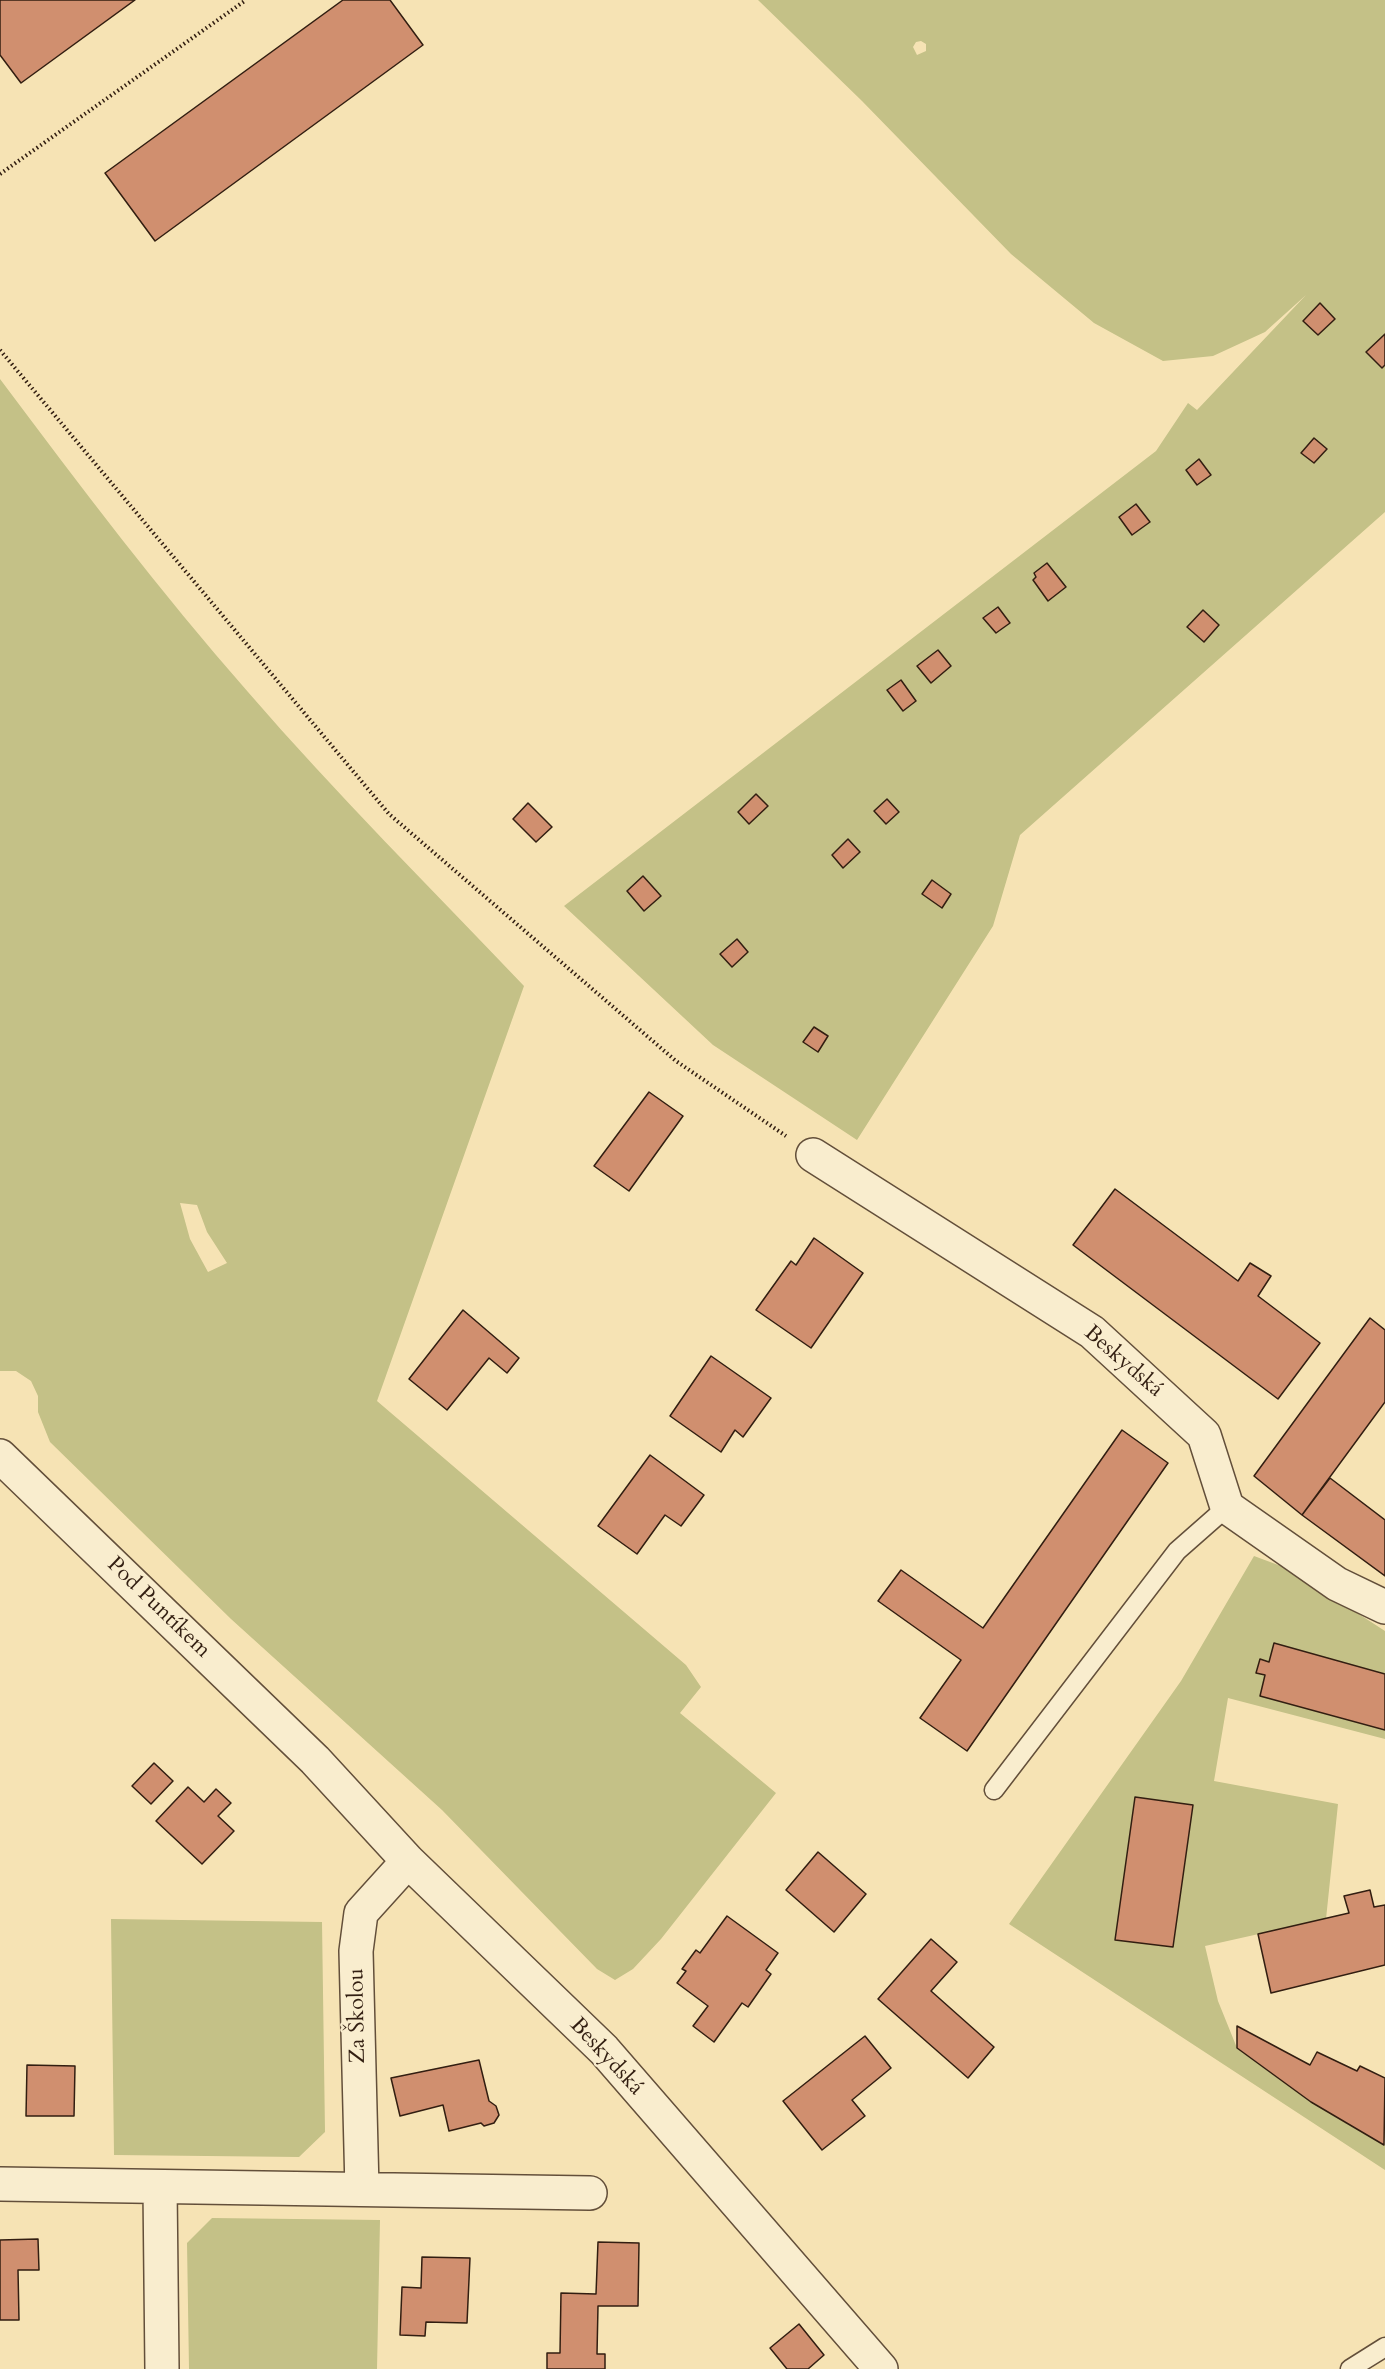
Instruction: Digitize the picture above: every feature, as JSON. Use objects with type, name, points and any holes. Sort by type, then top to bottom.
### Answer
[{"type":"street","name":"Beskydská","points":[[813,1155],[1092,1332],[1204,1435],[1227,1507]]},
{"type":"street","name":"Pod Puntíkem","points":[[0,1456],[315,1760]]},
{"type":"street","points":[[1227,1507],[1337,1584],[1385,1607]]},
{"type":"street","name":"Beskydská","points":[[315,1760],[408,1861],[604,2050],[881,2369]]},
{"type":"street","name":"Za Školou","points":[[362,2189],[357,1951],[361,1913],[408,1861]]},
{"type":"street","points":[[0,2184],[590,2193]]},
{"type":"street","points":[[160,2187],[162,2369]]},
{"type":"lane","points":[[994,1790],[1177,1551],[1227,1507]]},
{"type":"lane","points":[[1350,2369],[1385,2347]]},
{"type":"path","points":[[0,174],[246,0]]},
{"type":"path","points":[[0,350],[389,814],[676,1061],[813,1155]]},
{"type":"shaded area","points":[[758,0],[1385,0],[1385,512],[1020,835],[993,926],[857,1140],[713,1045],[564,906],[1156,451],[1188,403],[1197,410],[1306,295],[1265,332],[1213,356],[1163,361],[1094,323],[1011,254],[862,101]],"holes":[[[921,41],[926,44],[926,51],[917,55],[913,47],[916,42]]]},
{"type":"shaded area","points":[[0,379],[121,538],[215,654],[315,767],[524,986],[377,1401],[686,1665],[701,1687],[680,1713],[776,1793],[661,1939],[633,1969],[615,1980],[597,1969],[442,1810],[231,1619],[50,1442],[38,1412],[38,1396],[31,1381],[16,1371],[0,1371]],"holes":[[[180,1203],[197,1205],[207,1232],[227,1263],[208,1272],[190,1239]]]},
{"type":"shaded area","points":[[1254,1556],[1289,1569],[1385,1631],[1385,1739],[1228,1698],[1214,1781],[1338,1804],[1326,1919],[1205,1946],[1218,2001],[1237,2048],[1311,2102],[1385,2145],[1385,2170],[1009,1924],[1181,1681]]},
{"type":"shaded area","points":[[111,1919],[322,1922],[325,2132],[299,2157],[114,2155]]},
{"type":"shaded area","points":[[212,2218],[380,2220],[377,2369],[189,2369],[187,2243]]},
{"type":"building","points":[[0,0],[135,0],[21,83],[0,55]]},
{"type":"building","points":[[343,0],[390,0],[423,45],[155,241],[105,173]]},
{"type":"building","points":[[1320,303],[1335,319],[1318,335],[1303,321]]},
{"type":"building","points":[[1385,334],[1385,365],[1382,368],[1366,352]]},
{"type":"building","points":[[1314,438],[1327,449],[1314,463],[1301,453]]},
{"type":"building","points":[[1199,459],[1211,475],[1197,485],[1186,470]]},
{"type":"building","points":[[1136,504],[1150,522],[1132,535],[1119,517]]},
{"type":"building","points":[[1047,563],[1066,587],[1048,601],[1033,580],[1036,577],[1034,573]]},
{"type":"building","points":[[998,607],[1010,623],[996,633],[983,618]]},
{"type":"building","points":[[1203,610],[1219,625],[1204,642],[1187,627]]},
{"type":"building","points":[[938,650],[951,666],[931,683],[917,666]]},
{"type":"building","points":[[901,680],[916,701],[903,711],[887,690]]},
{"type":"building","points":[[756,794],[768,806],[749,824],[738,812]]},
{"type":"building","points":[[887,799],[899,812],[886,824],[874,811]]},
{"type":"building","points":[[528,803],[552,827],[536,842],[513,819]]},
{"type":"building","points":[[848,839],[860,852],[843,868],[832,855]]},
{"type":"building","points":[[643,876],[661,896],[644,911],[627,891]]},
{"type":"building","points":[[932,880],[951,894],[942,908],[922,894]]},
{"type":"building","points":[[737,939],[748,952],[732,967],[720,954]]},
{"type":"building","points":[[814,1027],[828,1036],[818,1052],[803,1042]]},
{"type":"building","points":[[649,1092],[683,1116],[629,1191],[594,1166]]},
{"type":"building","points":[[1115,1189],[1238,1281],[1250,1263],[1271,1276],[1258,1296],[1320,1343],[1278,1399],[1073,1245]]},
{"type":"building","points":[[814,1238],[863,1273],[811,1348],[756,1310],[791,1261],[796,1265]]},
{"type":"building","points":[[463,1310],[519,1358],[507,1373],[489,1358],[447,1410],[409,1379]]},
{"type":"building","points":[[1370,1318],[1385,1330],[1385,1402],[1302,1515],[1254,1476]]},
{"type":"building","points":[[711,1356],[771,1398],[743,1437],[735,1430],[721,1452],[670,1416]]},
{"type":"building","points":[[1122,1430],[1168,1463],[967,1751],[920,1718],[961,1660],[878,1601],[901,1570],[983,1628]]},
{"type":"building","points":[[650,1455],[704,1495],[681,1526],[665,1515],[637,1554],[598,1526]]},
{"type":"building","points":[[1330,1478],[1385,1520],[1385,1576],[1302,1515]]},
{"type":"building","points":[[1274,1643],[1385,1674],[1385,1730],[1260,1696],[1265,1675],[1256,1673],[1260,1659],[1269,1662]]},
{"type":"building","points":[[154,1763],[173,1781],[151,1804],[132,1786]]},
{"type":"building","points":[[188,1787],[204,1802],[216,1789],[231,1803],[218,1816],[234,1831],[202,1864],[156,1821]]},
{"type":"building","points":[[1135,1797],[1193,1805],[1173,1947],[1115,1940]]},
{"type":"building","points":[[818,1852],[866,1894],[834,1932],[786,1890]]},
{"type":"building","points":[[1370,1890],[1374,1907],[1385,1905],[1385,1965],[1271,1993],[1258,1934],[1349,1913],[1344,1896]]},
{"type":"building","points":[[727,1916],[778,1953],[766,1970],[771,1974],[748,2007],[742,2003],[714,2042],[693,2026],[708,2006],[677,1983],[686,1971],[682,1969],[696,1950],[700,1953]]},
{"type":"building","points":[[931,1939],[957,1962],[931,1991],[994,2047],[968,2078],[878,1999]]},
{"type":"building","points":[[1237,2026],[1310,2065],[1317,2052],[1357,2071],[1360,2066],[1385,2078],[1384,2145],[1311,2102],[1237,2048]]},
{"type":"building","points":[[865,2036],[891,2068],[852,2100],[865,2116],[822,2150],[783,2101]]},
{"type":"building","points":[[479,2060],[489,2101],[496,2106],[499,2115],[494,2123],[484,2126],[481,2123],[449,2131],[443,2105],[400,2116],[391,2078]]},
{"type":"building","points":[[27,2065],[75,2066],[74,2116],[26,2116]]},
{"type":"building","points":[[38,2239],[39,2270],[18,2270],[19,2320],[0,2320],[0,2240]]},
{"type":"building","points":[[598,2242],[639,2243],[638,2306],[598,2306],[597,2354],[605,2354],[605,2369],[547,2369],[547,2353],[560,2353],[561,2293],[596,2294]]},
{"type":"building","points":[[422,2257],[470,2258],[467,2323],[426,2322],[425,2336],[400,2335],[402,2287],[421,2288]]},
{"type":"building","points":[[799,2324],[824,2355],[808,2369],[787,2369],[770,2348]]}]
